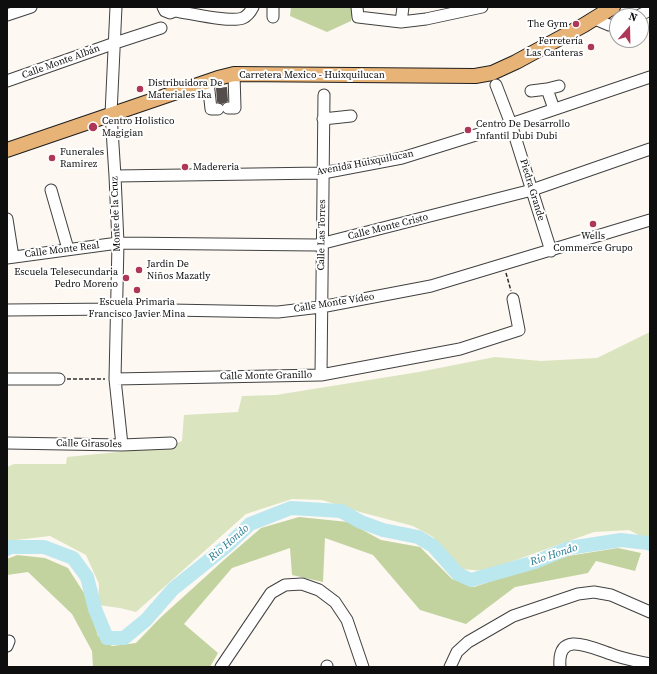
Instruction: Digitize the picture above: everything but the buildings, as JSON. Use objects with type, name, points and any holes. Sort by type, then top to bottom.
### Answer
[{"type":"main road","name":"Carretera Mexico - Huixquilucan","points":[[7,150],[234,74],[484,75],[516,62],[595,19],[613,7]]},
{"type":"street","points":[[7,15],[31,7]]},
{"type":"street","name":"Monte de la Cruz","points":[[116,7],[111,114],[118,243],[115,379],[122,445]]},
{"type":"street","points":[[163,7],[170,13],[176,9],[232,20],[243,18],[251,11],[253,7]]},
{"type":"street","points":[[188,7],[231,12],[240,11],[245,7]]},
{"type":"street","points":[[357,7],[358,17],[402,22],[426,19],[451,10],[482,7]]},
{"type":"street","points":[[402,22],[403,7]]},
{"type":"street","points":[[595,19],[609,25]]},
{"type":"street","name":"Calle Monte Albán","points":[[7,81],[161,28]]},
{"type":"street","points":[[208,82],[211,109],[235,108],[234,74]]},
{"type":"street","name":"Avenida Huixquilucan","points":[[115,176],[323,173],[402,158],[650,78]]},
{"type":"street","name":"Piedra Grande","points":[[496,85],[511,124],[551,250]]},
{"type":"street","points":[[531,91],[559,86]]},
{"type":"street","points":[[547,89],[554,109]]},
{"type":"street","name":"Calle Las Torres","points":[[321,375],[324,95]]},
{"type":"street","points":[[323,119],[351,116]]},
{"type":"street","name":"Calle Monte Cristo","points":[[118,243],[322,244],[532,190],[650,149]]},
{"type":"street","points":[[51,190],[68,249]]},
{"type":"street","points":[[7,219],[10,257]]},
{"type":"street","name":"Calle Monte Vídeo","points":[[7,310],[116,309],[278,312],[321,307],[431,286],[650,220]]},
{"type":"street","name":"Calle Monte Real","points":[[10,257],[118,243]]},
{"type":"street","name":"Calle Monte Granillo","points":[[115,379],[321,375],[460,349],[519,330],[513,299]]},
{"type":"street","points":[[7,379],[59,379]]},
{"type":"street","name":"Calle Girasoles","points":[[7,443],[122,445],[171,443]]},
{"type":"street","points":[[221,667],[272,593],[285,585],[302,584],[319,590],[335,602],[347,620],[363,667]]},
{"type":"street","points":[[450,667],[457,652],[468,642],[513,616],[578,594],[594,592],[611,595],[650,612]]},
{"type":"street","points":[[560,667],[561,654],[565,648],[570,645],[577,644],[587,645],[625,659],[650,664]]},
{"type":"path","points":[[504,264],[513,299]]},
{"type":"path","points":[[59,379],[115,379]]},
{"type":"green space","points":[[291,7],[353,7],[351,21],[327,32],[290,16]]},
{"type":"green space","points":[[650,332],[650,541],[629,530],[594,532],[485,571],[461,569],[433,537],[413,526],[322,500],[292,499],[246,514],[136,612],[98,605],[99,584],[86,555],[50,536],[7,541],[7,467],[14,464],[66,464],[67,457],[169,447],[182,441],[184,415],[238,412],[242,396],[276,395],[419,372],[495,357],[541,361],[597,358]]},
{"type":"green space","points":[[299,517],[348,522],[381,540],[420,547],[452,579],[474,587],[568,556],[618,548],[641,553],[635,571],[596,561],[588,573],[515,587],[466,624],[420,610],[373,555],[325,538],[323,582],[292,575],[290,548],[232,568],[184,624],[218,653],[210,667],[93,667],[92,651],[72,614],[28,572],[7,575],[7,559],[17,555],[45,558],[68,568],[84,593],[98,636],[112,646],[136,643],[160,618],[261,528]]},
{"type":"waterway","name":"Rio Hondo","points":[[7,549],[10,547],[44,547],[73,558],[87,577],[95,609],[107,638],[124,638],[146,620],[173,589],[228,545],[250,524],[291,508],[341,511],[361,522],[383,530],[418,537],[433,546],[458,574],[471,580],[535,562],[569,548],[621,540],[650,544]]},
{"type":"place","name":"The Gym","points":[[576,24]]},
{"type":"place","name":"Ferretería Las Canteras","points":[[591,47]]},
{"type":"place","name":"Distribuidora De Materiales Ika","points":[[140,89]]},
{"type":"place","name":"Centro Holistico Magigian","points":[[93,127]]},
{"type":"place","name":"Centro De Desarrollo Infantil Dubi Dubi","points":[[468,130]]},
{"type":"place","name":"Funerales Ramirez","points":[[52,158]]},
{"type":"place","name":"Madereria","points":[[185,167]]},
{"type":"place","name":"Wells Commerce Grupo","points":[[593,224]]},
{"type":"place","name":"Jardin De Niños Mazatly","points":[[139,270]]},
{"type":"place","name":"Escuela Telesecundaria Pedro Moreno","points":[[126,278]]},
{"type":"place","name":"Escuela Primaria Francisco Javier Mina","points":[[137,290]]}]
